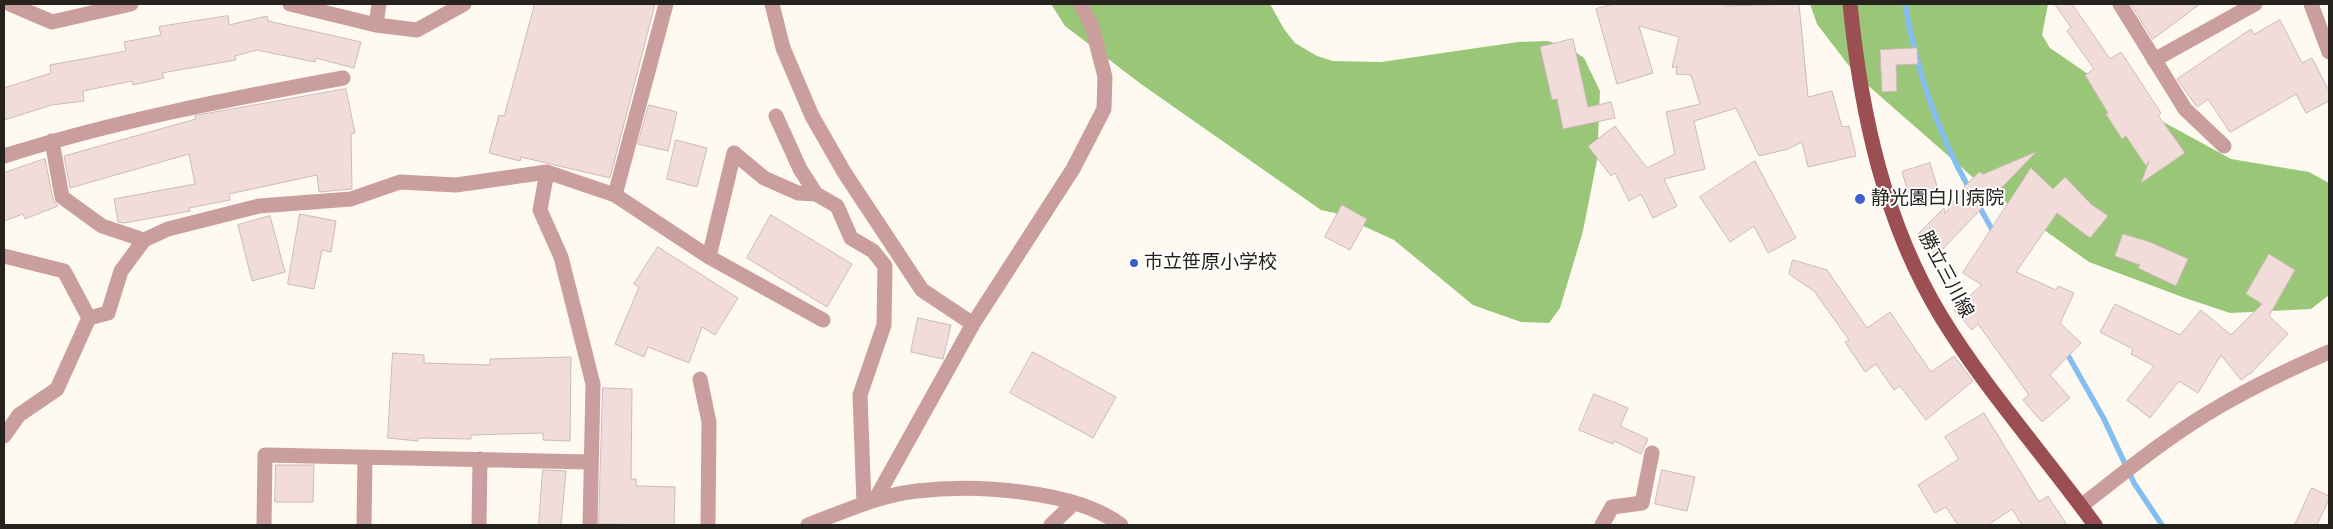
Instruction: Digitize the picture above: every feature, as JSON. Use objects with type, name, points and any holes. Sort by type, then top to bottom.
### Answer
[{"type":"main road","name":"勝立三川線","points":[[1850,4],[1860,85],[1878,168],[1902,239],[1942,317],[1996,394],[2096,525]]},
{"type":"street","points":[[10,4],[52,22],[110,6],[131,4]]},
{"type":"street","points":[[290,4],[376,25],[417,30],[464,4]]},
{"type":"street","points":[[376,25],[379,4]]},
{"type":"street","points":[[615,195],[666,4]]},
{"type":"street","points":[[772,4],[783,48],[812,116],[844,172],[922,290],[974,324]]},
{"type":"street","points":[[870,502],[974,324],[1073,169],[1104,109],[1106,77],[1092,26],[1081,4]]},
{"type":"street","points":[[2120,4],[2185,108],[2224,146]]},
{"type":"street","points":[[2154,60],[2255,4]]},
{"type":"street","points":[[2311,4],[2329,52]]},
{"type":"street","points":[[4,156],[52,141],[194,106],[343,78]]},
{"type":"street","points":[[776,116],[800,169],[816,194]]},
{"type":"street","points":[[52,141],[62,197],[102,226],[144,240]]},
{"type":"street","points":[[709,257],[734,153],[764,178],[798,193],[816,194],[838,206],[851,238],[873,251],[885,266],[884,325],[860,395],[870,502]]},
{"type":"street","points":[[547,172],[540,210],[560,257],[593,384],[590,525]]},
{"type":"street","points":[[89,318],[108,313],[122,271],[144,240],[168,229],[259,206],[351,199],[400,182],[456,186],[547,172],[588,184],[615,195],[709,257],[823,320]]},
{"type":"street","points":[[4,256],[64,271],[89,318]]},
{"type":"street","points":[[4,436],[19,415],[57,389],[89,318]]},
{"type":"street","points":[[2082,506],[2141,460],[2219,407],[2272,378],[2329,352]]},
{"type":"street","points":[[700,380],[709,422],[708,525]]},
{"type":"street","points":[[1602,525],[1612,507],[1642,503],[1652,452]]},
{"type":"street","points":[[264,525],[265,455],[590,462]]},
{"type":"street","points":[[364,525],[365,457]]},
{"type":"street","points":[[479,525],[480,460]]},
{"type":"street","points":[[808,525],[870,502],[917,490],[998,489],[1056,497],[1121,525]]},
{"type":"street","points":[[1051,525],[1073,504]]},
{"type":"green space","points":[[1051,4],[1270,4],[1284,29],[1295,43],[1317,56],[1333,61],[1381,62],[1518,42],[1548,41],[1571,49],[1584,58],[1600,91],[1597,160],[1583,231],[1560,308],[1549,323],[1521,322],[1473,305],[1394,240],[1335,213],[1321,210],[1141,84],[1065,26]]},
{"type":"green space","points":[[1810,4],[2048,4],[2042,35],[2050,48],[2136,107],[2231,159],[2309,172],[2329,183],[2329,295],[2311,309],[2230,313],[2089,262],[1984,187],[1856,75],[1817,24]]},
{"type":"building","points":[[535,4],[655,4],[610,178],[521,157],[520,161],[489,153],[499,115],[504,116]]},
{"type":"building","points":[[1614,4],[1724,4],[1724,6],[1799,4],[1808,97],[1832,91],[1842,127],[1849,126],[1856,156],[1808,167],[1802,142],[1788,149],[1759,156],[1736,108],[1694,121],[1705,169],[1664,179],[1677,206],[1653,218],[1641,194],[1629,201],[1615,173],[1611,176],[1588,146],[1615,126],[1647,168],[1675,154],[1666,112],[1700,104],[1691,75],[1676,74],[1677,66],[1672,68],[1679,37],[1639,26],[1653,73],[1617,84],[1596,9]]},
{"type":"building","points":[[2055,4],[2072,4],[2110,59],[2121,52],[2161,113],[2158,115],[2185,153],[2141,183],[2149,161],[2146,166],[2126,136],[2122,139],[2106,114],[2108,113],[2085,75],[2094,69],[2067,31],[2071,28]]},
{"type":"building","points":[[2131,4],[2200,4],[2153,39]]},
{"type":"building","points":[[228,16],[229,25],[267,16],[268,21],[361,42],[354,68],[316,58],[315,62],[257,50],[235,56],[236,60],[162,73],[164,78],[133,85],[132,81],[83,91],[84,101],[52,105],[4,120],[4,88],[51,73],[50,65],[126,51],[124,42],[161,35],[159,27]]},
{"type":"building","points":[[2280,20],[2302,63],[2312,58],[2329,91],[2329,101],[2306,113],[2296,94],[2231,132],[2208,99],[2197,107],[2177,79],[2251,29],[2254,34]]},
{"type":"building","points":[[1573,39],[1588,107],[1611,102],[1615,118],[1563,129],[1557,99],[1552,100],[1540,47]]},
{"type":"building","points":[[1917,48],[1918,64],[1896,65],[1897,91],[1882,92],[1880,50]]},
{"type":"building","points":[[346,89],[355,133],[351,134],[352,189],[319,192],[317,175],[229,194],[230,200],[189,208],[190,211],[124,223],[118,222],[114,199],[195,184],[189,154],[70,188],[64,156],[196,119],[195,116]]},
{"type":"building","points":[[649,105],[677,112],[668,151],[638,144]]},
{"type":"building","points":[[676,140],[707,148],[697,187],[667,179]]},
{"type":"building","points":[[2036,152],[1937,255],[1917,235],[1944,208],[1945,214],[1963,188],[1979,172],[1983,174]]},
{"type":"building","points":[[45,159],[53,199],[58,206],[25,219],[23,214],[4,221],[4,173]]},
{"type":"building","points":[[1755,161],[1796,238],[1768,253],[1754,226],[1730,242],[1700,197]]},
{"type":"building","points":[[1930,163],[1940,196],[1912,205],[1902,172]]},
{"type":"building","points":[[2031,168],[2053,189],[2065,177],[2091,204],[2108,216],[2090,238],[2057,213],[2016,272],[2056,290],[2058,286],[2074,293],[2060,323],[2081,343],[2050,375],[2070,398],[2042,422],[2023,400],[2029,395],[1978,324],[1972,330],[1954,310],[1982,285],[1963,273]]},
{"type":"building","points":[[1342,205],[1367,219],[1350,250],[1325,237]]},
{"type":"building","points":[[300,214],[336,221],[331,252],[322,250],[314,289],[288,284]]},
{"type":"building","points":[[771,215],[852,264],[827,307],[747,258]]},
{"type":"building","points":[[270,216],[285,272],[252,281],[238,225]]},
{"type":"building","points":[[2123,234],[2150,242],[2188,259],[2176,286],[2138,268],[2140,265],[2115,256]]},
{"type":"building","points":[[658,247],[738,298],[715,335],[702,327],[689,363],[648,347],[644,357],[615,344],[639,287],[634,284]]},
{"type":"building","points":[[2269,254],[2295,270],[2269,316],[2288,334],[2252,372],[2241,380],[2221,355],[2198,393],[2179,381],[2150,418],[2127,400],[2154,366],[2131,354],[2133,349],[2100,332],[2115,304],[2180,335],[2201,310],[2231,335],[2262,304],[2246,294]]},
{"type":"building","points":[[1793,260],[1827,270],[1867,328],[1890,312],[1931,372],[1954,356],[1973,381],[1926,420],[1900,386],[1894,390],[1876,364],[1865,372],[1845,342],[1849,340],[1814,291],[1789,274]]},
{"type":"building","points":[[918,318],[951,325],[943,359],[911,352]]},
{"type":"building","points":[[1033,352],[1116,397],[1093,438],[1010,393]]},
{"type":"building","points":[[393,353],[424,355],[424,363],[490,365],[490,359],[571,357],[570,441],[543,440],[543,433],[471,435],[471,439],[418,438],[418,441],[388,438]]},
{"type":"building","points":[[603,388],[632,389],[631,479],[636,479],[636,486],[675,487],[674,525],[599,524]]},
{"type":"building","points":[[1594,394],[1628,408],[1620,426],[1648,439],[1641,454],[1614,441],[1613,444],[1579,430]]},
{"type":"building","points":[[1984,413],[2039,502],[2048,496],[2067,525],[2022,525],[2012,509],[1988,525],[1958,525],[1946,507],[1935,513],[1918,485],[1959,459],[1945,437]]},
{"type":"building","points":[[276,465],[314,465],[313,502],[275,502]]},
{"type":"building","points":[[543,470],[566,471],[561,525],[539,525]]},
{"type":"building","points":[[1662,470],[1695,477],[1687,511],[1655,504]]},
{"type":"building","points":[[2312,488],[2329,496],[2329,499],[2317,525],[2295,525]]},
{"type":"waterway","points":[[1905,4],[1915,52],[1938,123],[1970,190]]},
{"type":"waterway","points":[[1978,204],[1995,235]]},
{"type":"waterway","points":[[2065,350],[2104,419],[2134,483],[2162,525]]},
{"type":"place","name":"静光園白川病院","points":[[1860,199]]},
{"type":"place","name":"市立笹原小学校","points":[[1134,263]]}]
